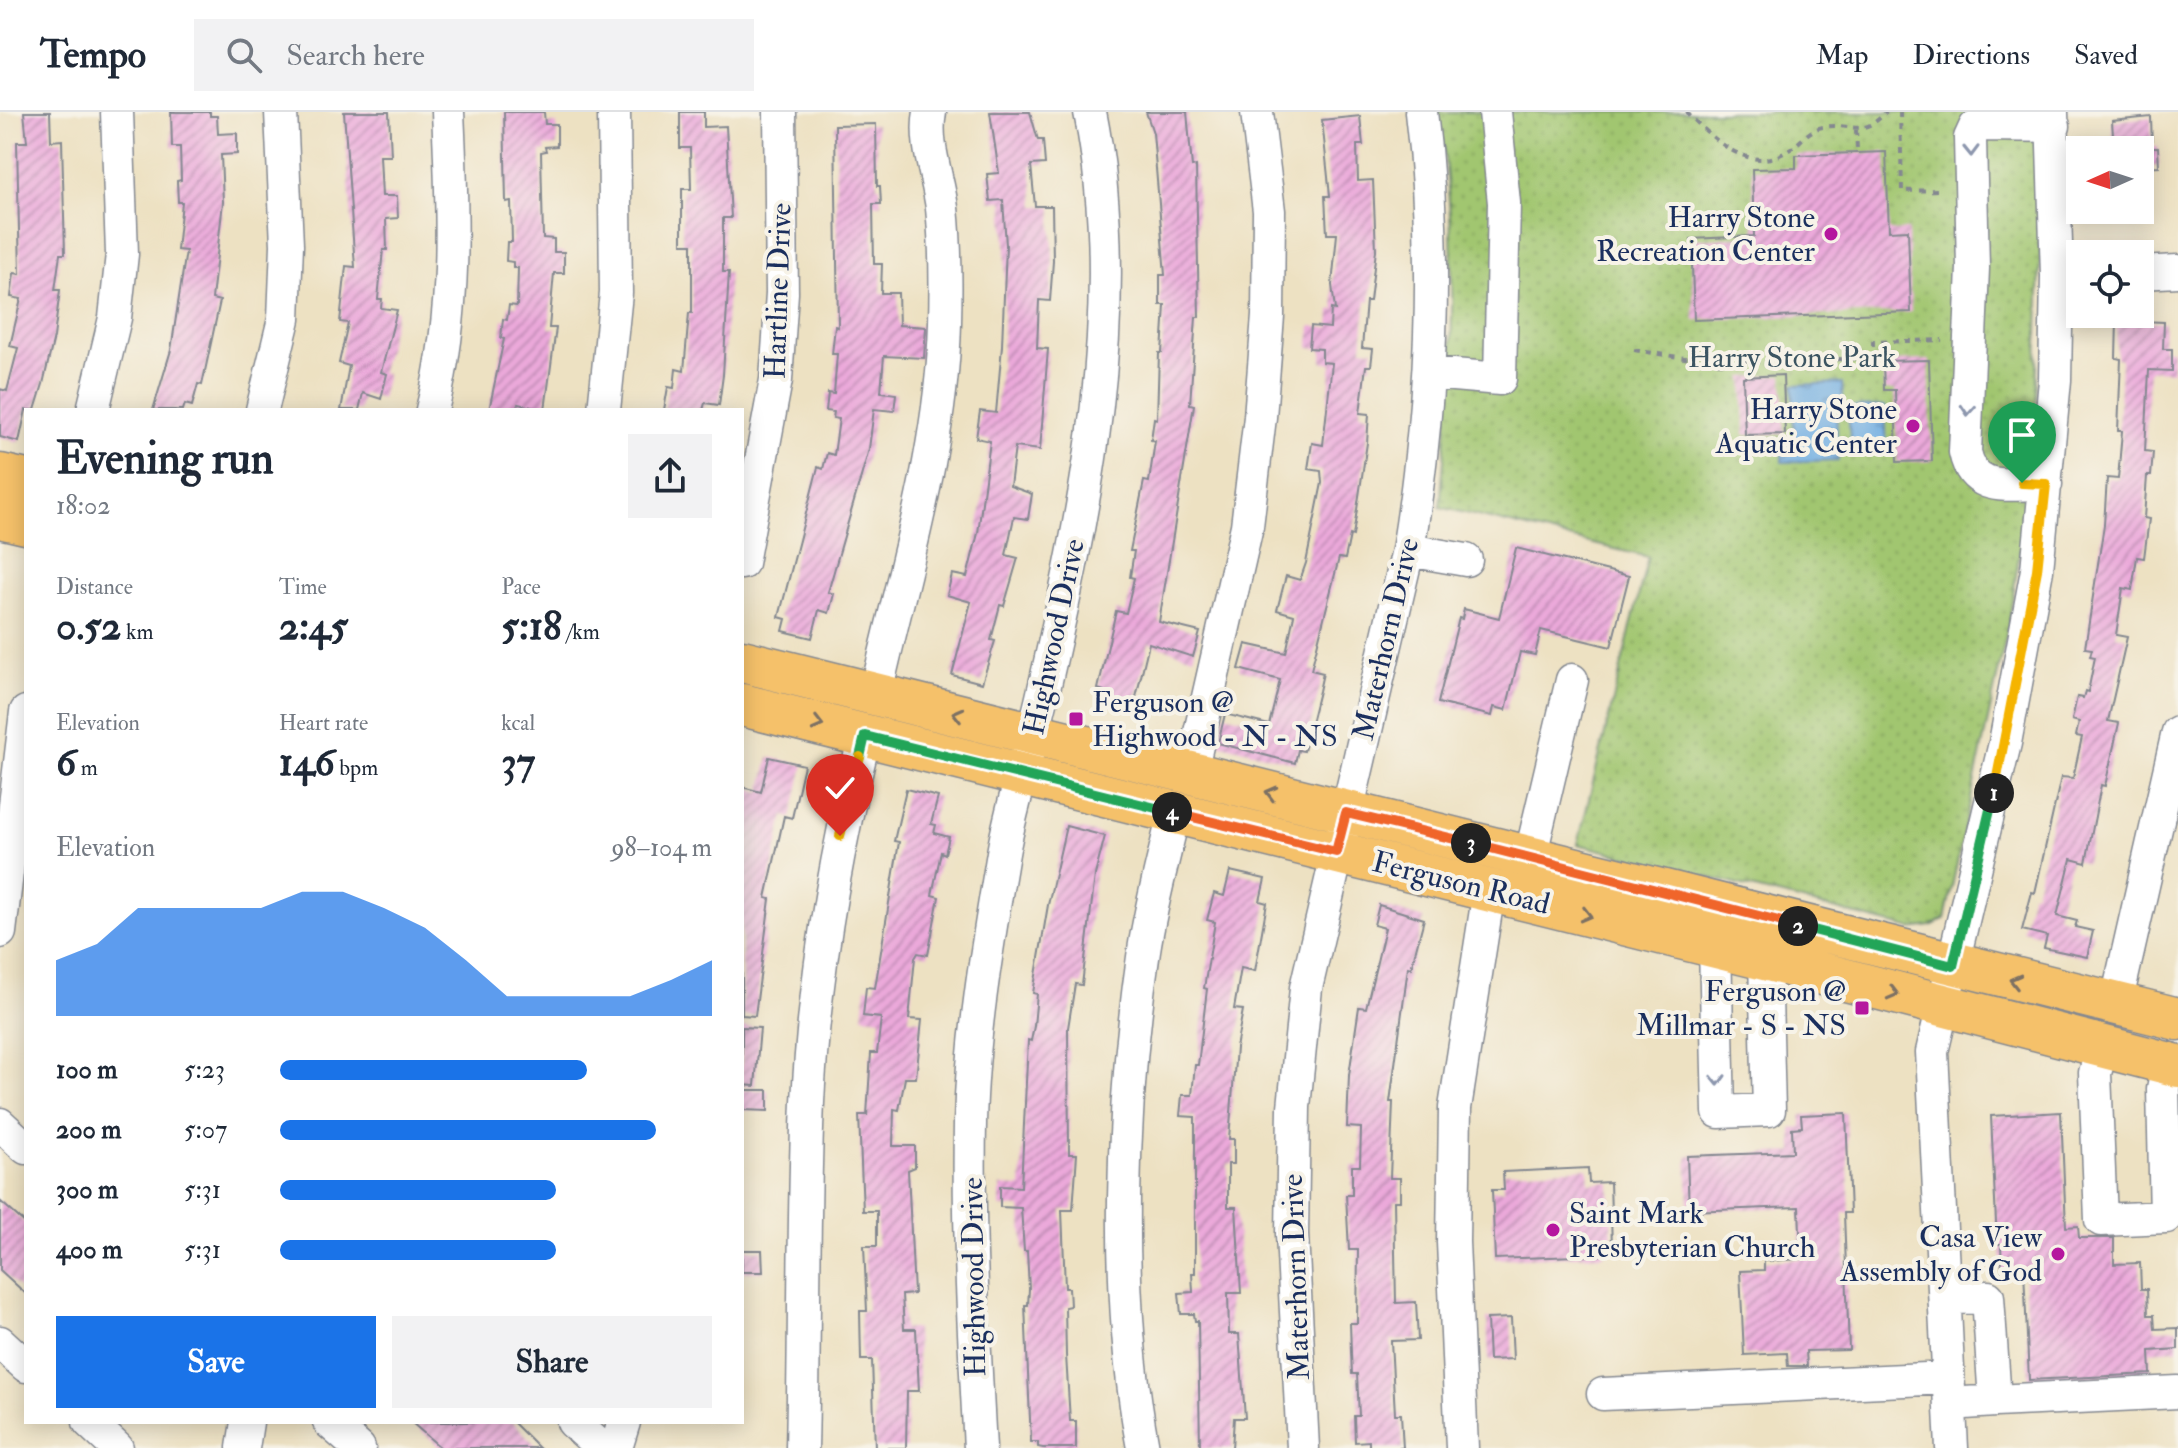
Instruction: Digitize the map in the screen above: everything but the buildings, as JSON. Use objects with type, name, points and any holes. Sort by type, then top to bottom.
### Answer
[{"type":"main road","points":[[0,475],[24,481]]},
{"type":"main road","points":[[0,517],[24,523]]},
{"type":"main road","name":"Ferguson Road","points":[[744,661],[1191,772],[1489,891],[2173,1064]]},
{"type":"main road","name":"Ferguson Road","points":[[744,706],[1174,813],[1530,858],[1953,966],[2178,1019]]},
{"type":"street","points":[[93,408],[115,318],[122,254],[117,112]]},
{"type":"street","points":[[262,408],[284,319],[287,245],[281,112]]},
{"type":"street","points":[[433,408],[444,363],[451,303],[453,251],[448,112]]},
{"type":"street","points":[[604,408],[616,293],[614,112]]},
{"type":"street","name":"Hartline Drive","points":[[744,552],[776,380],[782,293],[780,112]]},
{"type":"street","points":[[876,693],[929,461],[943,358],[945,253],[941,206],[927,128],[930,112]]},
{"type":"street","name":"Highwood Drive","points":[[980,1448],[973,1316],[970,1120],[984,972],[1004,848],[1077,534],[1097,407],[1105,300],[1105,222],[1102,170],[1090,112]]},
{"type":"street","points":[[1191,772],[1247,526],[1260,417],[1268,316],[1269,211],[1257,112]]},
{"type":"street","name":"Materhorn Drive","points":[[1303,1448],[1292,1234],[1294,1107],[1306,988],[1408,550],[1419,482],[1430,373],[1429,178],[1421,112]]},
{"type":"street","points":[[1430,373],[1500,379],[1504,203],[1495,112]]},
{"type":"street","points":[[2046,484],[1988,483],[1975,478],[1965,452],[1973,282],[1970,138],[1975,127],[2045,121],[2066,257]]},
{"type":"street","points":[[2154,272],[2178,271]]},
{"type":"street","points":[[1952,1448],[1932,1052],[2005,743],[2037,570],[2066,298]]},
{"type":"street","points":[[1408,550],[1466,560]]},
{"type":"street","points":[[1530,858],[1572,680]]},
{"type":"street","points":[[0,932],[24,729]]},
{"type":"street","points":[[2116,1004],[2178,732]]},
{"type":"street","points":[[802,1448],[808,1099],[821,958],[840,836],[865,736]]},
{"type":"street","points":[[1143,1448],[1137,1417],[1125,1234],[1130,1063],[1145,947],[1174,813]]},
{"type":"street","points":[[1462,1448],[1453,1242],[1455,1108],[1489,891]]},
{"type":"street","points":[[1715,946],[1719,1112],[1769,1110],[1765,959]]},
{"type":"street","points":[[2102,1048],[2095,1073],[2101,1220],[2172,1217],[2163,1089],[2173,1064]]},
{"type":"street","points":[[0,1124],[24,1146]]},
{"type":"street","points":[[1945,1298],[1988,1297],[1995,1401]]},
{"type":"street","points":[[0,1342],[24,1364]]},
{"type":"street","points":[[1603,1394],[1949,1391],[1995,1401],[2178,1392]]},
{"type":"street","points":[[91,1424],[117,1448]]},
{"type":"street","points":[[243,1448],[247,1424]]},
{"type":"street","points":[[331,1424],[359,1448]]},
{"type":"street","points":[[575,1424],[602,1448]]},
{"type":"street","points":[[616,1448],[623,1424]]},
{"type":"path","points":[[1686,112],[1707,132],[1748,160],[1773,158],[1821,127],[1865,128],[1886,112]]},
{"type":"path","points":[[1900,112],[1902,191],[1941,190]]},
{"type":"path","points":[[1856,130],[1857,150]]},
{"type":"path","points":[[1634,350],[1716,363],[1873,358],[1873,342],[1942,340]]},
{"type":"green space","name":"Harry Stone Park","points":[[1438,112],[2037,112],[2040,256],[2035,449],[2009,622],[1945,919],[1931,926],[1912,929],[1578,844],[1648,557],[1440,507],[1451,359],[1452,260],[1450,210]]},
{"type":"water","points":[[1842,383],[1843,401],[1836,402],[1838,460],[1782,462],[1782,444],[1794,443],[1793,385]]},
{"type":"water","points":[[1885,406],[1887,453],[1851,455],[1848,407]]},
{"type":"place","name":"Harry Stone Recreation Center","points":[[1831,234]]},
{"type":"place","name":"Harry Stone Aquatic Center","points":[[1913,426]]},
{"type":"place","name":"Ferguson @ Highwood - N - NS","points":[[1076,719]]},
{"type":"place","name":"Ferguson @ Millmar - S - NS","points":[[1862,1008]]},
{"type":"place","name":"Saint Mark Presbyterian Church","points":[[1553,1230]]},
{"type":"place","name":"Casa View Assembly of God","points":[[2058,1254]]},
{"type":"route","points":[[840,836],[865,736],[1336,852],[1346,813],[1953,966],[2005,743],[2037,570],[2046,484],[2022,483]]}]
